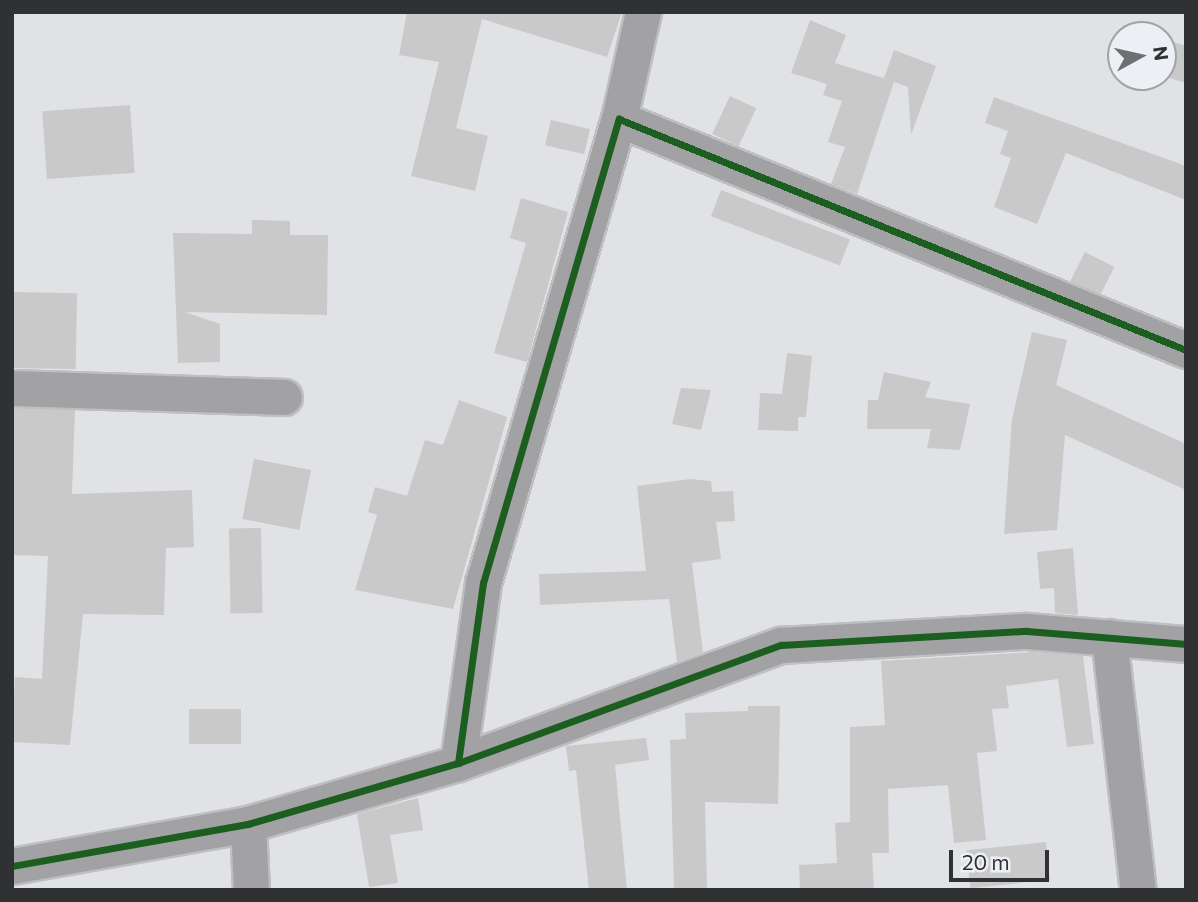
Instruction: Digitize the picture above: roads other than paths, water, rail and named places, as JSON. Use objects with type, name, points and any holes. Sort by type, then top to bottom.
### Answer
[{"type":"street","points":[[458,763],[483,583],[619,119],[643,12]]},
{"type":"street","points":[[619,119],[1186,350]]},
{"type":"street","points":[[12,388],[284,397]]},
{"type":"street","points":[[12,866],[247,824],[458,763],[781,645],[1027,631],[1186,645]]},
{"type":"street","points":[[1109,637],[1138,890]]},
{"type":"street","points":[[247,824],[251,890]]}]
